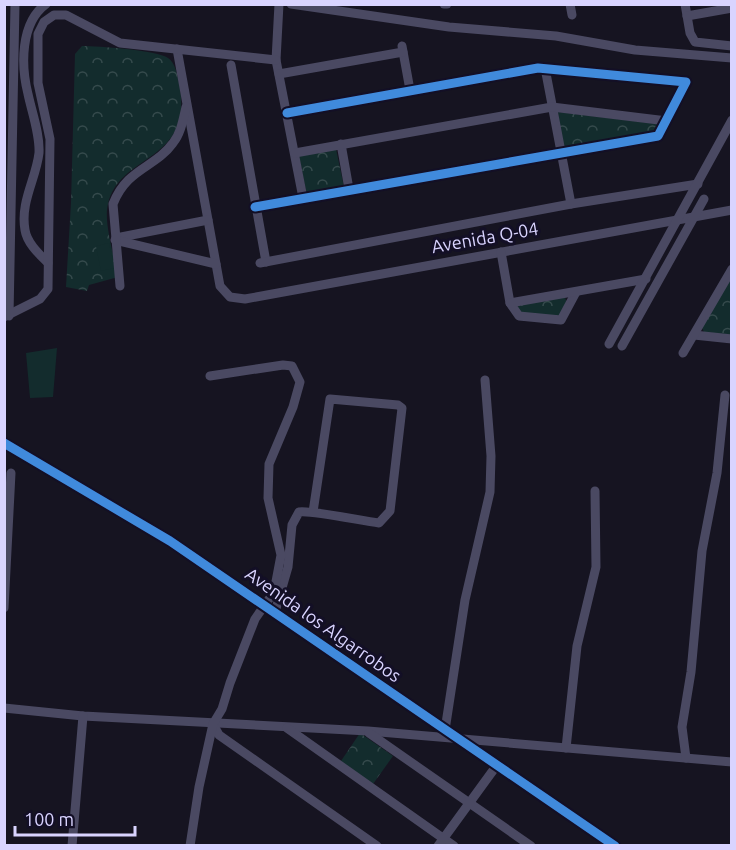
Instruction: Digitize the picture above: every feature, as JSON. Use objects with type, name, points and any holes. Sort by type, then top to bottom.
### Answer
[{"type":"street","points":[[15,4],[8,145],[7,316],[40,299],[48,289],[50,139],[38,83],[41,25],[54,15],[66,15],[120,43],[276,60]]},
{"type":"street","points":[[45,4],[29,23],[27,38],[27,91],[39,151],[28,191],[24,226],[26,236],[48,263]]},
{"type":"street","points":[[279,4],[276,60],[303,198]]},
{"type":"street","points":[[291,4],[449,27],[556,36],[635,50],[732,58]]},
{"type":"street","points":[[570,4],[572,15]]},
{"type":"street","points":[[685,4],[690,33],[696,42],[732,46]]},
{"type":"street","points":[[687,16],[732,8]]},
{"type":"street","points":[[115,239],[216,264],[177,49]]},
{"type":"street","points":[[279,74],[403,49],[410,90]]},
{"type":"street","points":[[231,65],[255,207],[658,136],[686,82],[545,68],[287,113]]},
{"type":"street","points":[[545,68],[571,204]]},
{"type":"street","points":[[120,286],[112,214],[118,192],[130,178],[173,144],[182,127],[187,102]]},
{"type":"street","points":[[295,153],[552,106],[667,121]]},
{"type":"street","points":[[609,344],[679,221],[732,120]]},
{"type":"street","points":[[341,144],[350,189]]},
{"type":"street","name":"Avenida Q-04","points":[[255,207],[263,263],[571,204],[698,184]]},
{"type":"street","points":[[622,346],[704,199]]},
{"type":"street","name":"Avenida Q-04","points":[[216,264],[224,292],[230,297],[245,299],[732,210]]},
{"type":"street","points":[[115,239],[208,220]]},
{"type":"street","points":[[501,252],[510,303],[519,316],[557,320],[566,314],[576,292]]},
{"type":"street","points":[[683,353],[732,269]]},
{"type":"street","points":[[510,303],[646,279]]},
{"type":"street","points":[[694,334],[732,339]]},
{"type":"street","points":[[190,846],[199,786],[213,724],[222,709],[255,619],[274,592],[280,555],[268,498],[269,464],[293,407],[300,382],[292,366],[283,365],[210,376]]},
{"type":"street","points":[[445,730],[469,578],[489,492],[491,456],[485,380]]},
{"type":"street","points":[[686,758],[682,727],[691,672],[702,551],[717,473],[725,395]]},
{"type":"street","points":[[275,612],[288,567],[294,517],[299,512],[314,512],[379,523],[390,512],[402,408],[387,403],[330,399],[314,512]]},
{"type":"street","name":"Avenida los Algarrobos","points":[[4,443],[170,541],[615,846]]},
{"type":"street","points":[[4,608],[11,473]]},
{"type":"street","points":[[566,748],[577,646],[596,567],[595,491]]},
{"type":"street","points":[[4,708],[83,716],[368,731],[732,762]]},
{"type":"street","points":[[72,846],[83,716]]},
{"type":"street","points":[[213,724],[219,735],[377,846]]},
{"type":"street","points":[[287,728],[441,842],[454,846]]},
{"type":"street","points":[[368,731],[531,846]]},
{"type":"street","points":[[441,842],[497,765]]},
{"type":"green space","points":[[82,46],[140,51],[168,58],[174,65],[179,82],[181,109],[176,128],[167,143],[126,175],[115,187],[108,204],[107,220],[118,277],[89,285],[87,291],[66,287],[75,54]]},
{"type":"green space","points":[[558,112],[659,124],[660,128],[656,133],[565,149],[562,145]]},
{"type":"green space","points":[[336,149],[344,187],[307,196],[299,156]]},
{"type":"green space","points":[[109,243],[115,268],[101,271],[96,246]]},
{"type":"green space","points":[[731,274],[731,335],[704,332],[702,328]]},
{"type":"green space","points":[[564,295],[567,303],[560,317],[520,314],[517,308],[519,305]]},
{"type":"green space","points":[[57,348],[53,397],[30,398],[26,353]]},
{"type":"green space","points":[[360,733],[393,756],[373,784],[341,761]]},
{"type":"cycle path","points":[[255,207],[658,136],[686,82],[538,68],[287,113]]},
{"type":"cycle path","points":[[4,443],[170,541],[615,846]]}]
